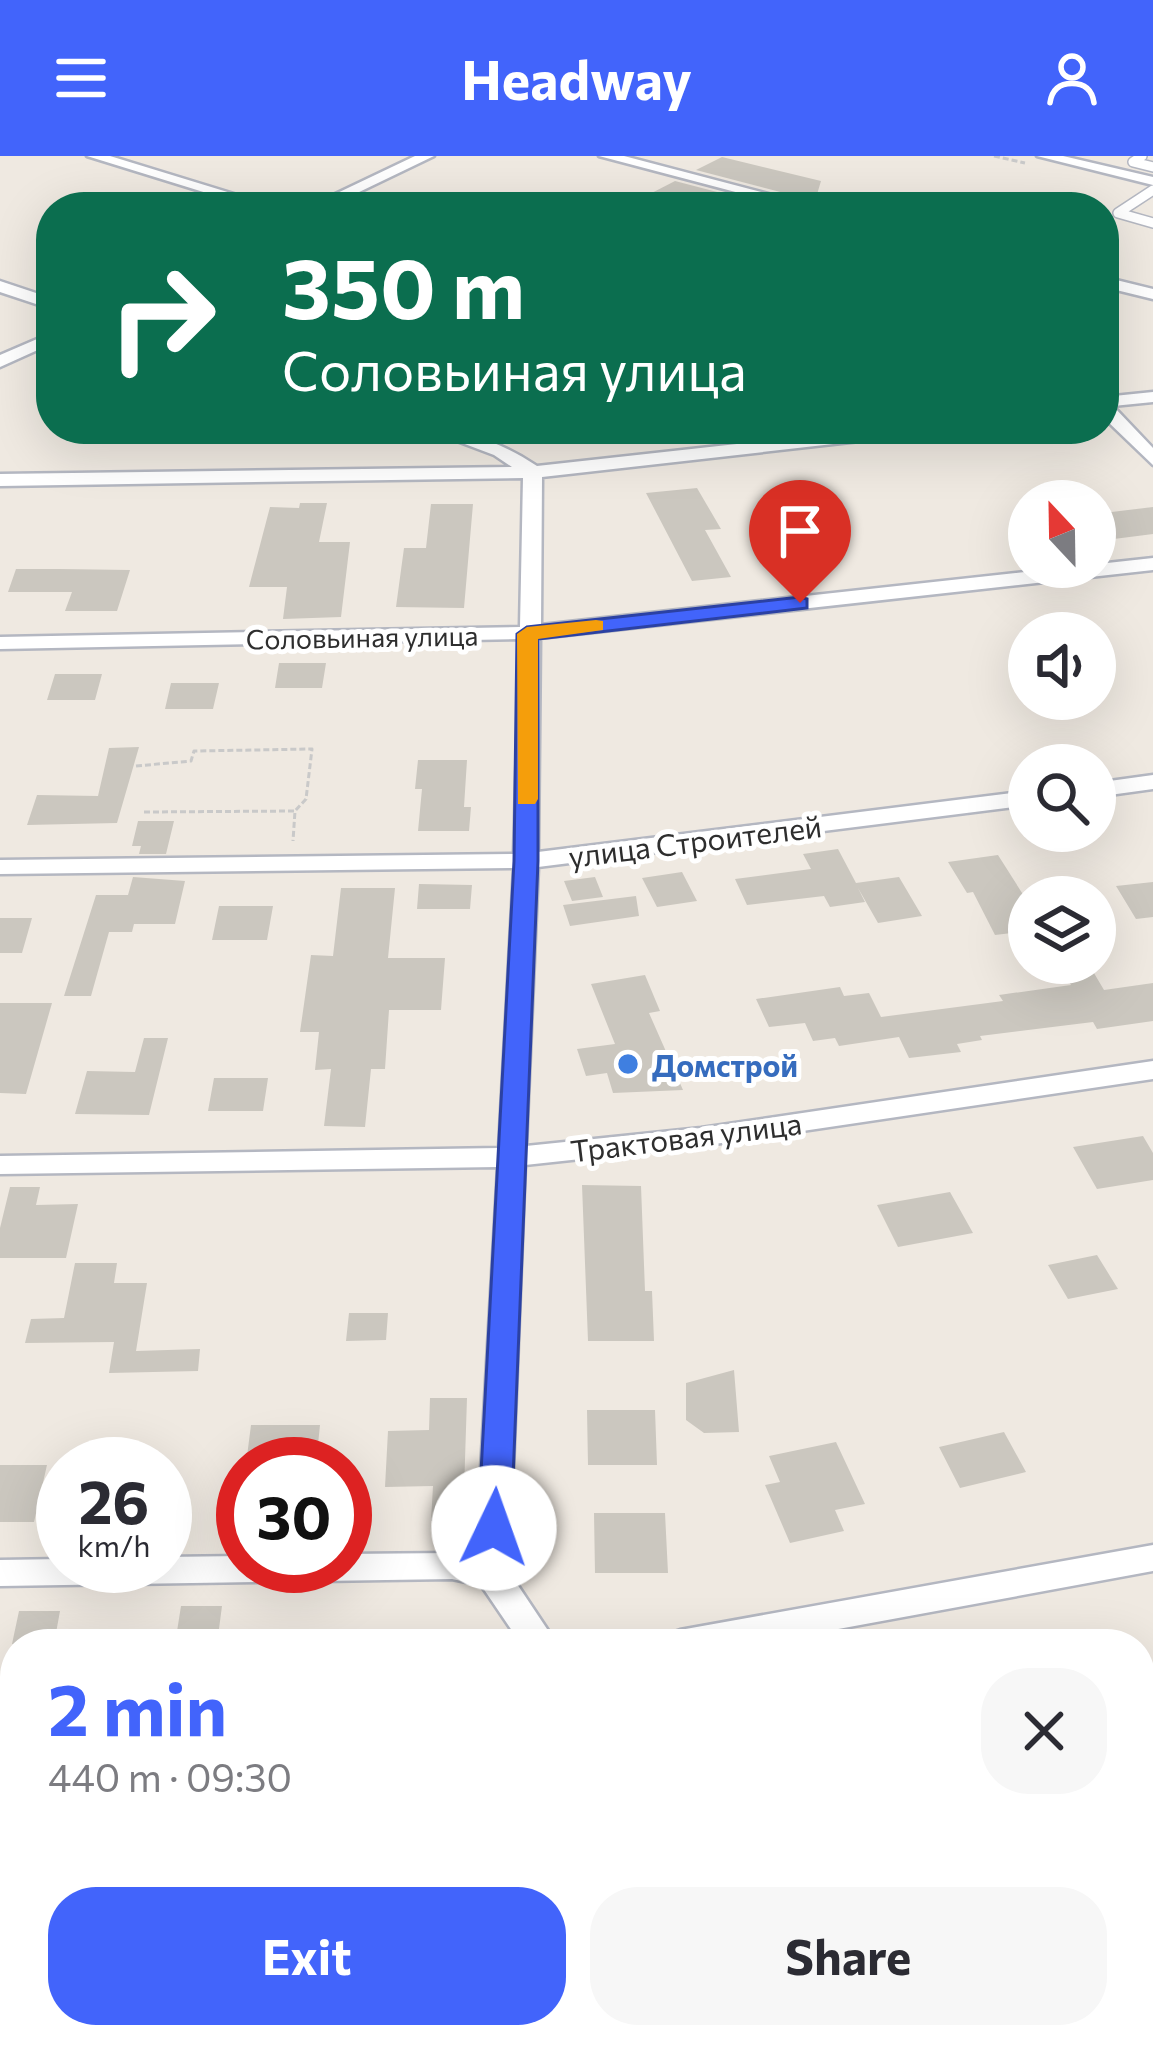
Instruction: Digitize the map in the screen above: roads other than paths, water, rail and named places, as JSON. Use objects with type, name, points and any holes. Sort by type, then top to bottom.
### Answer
[{"type":"street","points":[[94,156],[217,192]]},
{"type":"street","points":[[349,192],[427,156]]},
{"type":"street","points":[[606,156],[750,192]]},
{"type":"street","points":[[1044,156],[1148,182]]},
{"type":"street","points":[[0,286],[36,299]]},
{"type":"street","points":[[1119,286],[1153,295]]},
{"type":"street","points":[[0,362],[36,345]]},
{"type":"street","points":[[1119,403],[1153,398]]},
{"type":"street","points":[[1119,422],[1153,459]]},
{"type":"street","points":[[480,444],[501,451],[533,472]]},
{"type":"street","points":[[0,480],[533,472],[786,444]]},
{"type":"street","points":[[530,1629],[492,1574],[526,861],[533,472]]},
{"type":"street","name":"Соловьиная улица","points":[[0,643],[527,634],[1153,564]]},
{"type":"street","points":[[1116,787],[1153,782]]},
{"type":"street","name":"улица Строителей","points":[[0,867],[526,861],[1008,801]]},
{"type":"street","name":"Трактовая улица","points":[[0,1165],[510,1156],[701,1137],[1153,1070]]},
{"type":"street","points":[[762,1629],[1153,1558]]},
{"type":"street","points":[[0,1574],[452,1566],[492,1574]]},
{"type":"lane","points":[[1119,212],[1148,182],[1153,167],[1133,162],[1142,156]]},
{"type":"lane","points":[[1119,213],[1153,223]]},
{"type":"place","name":"Домстрой","points":[[628,1064]]}]
